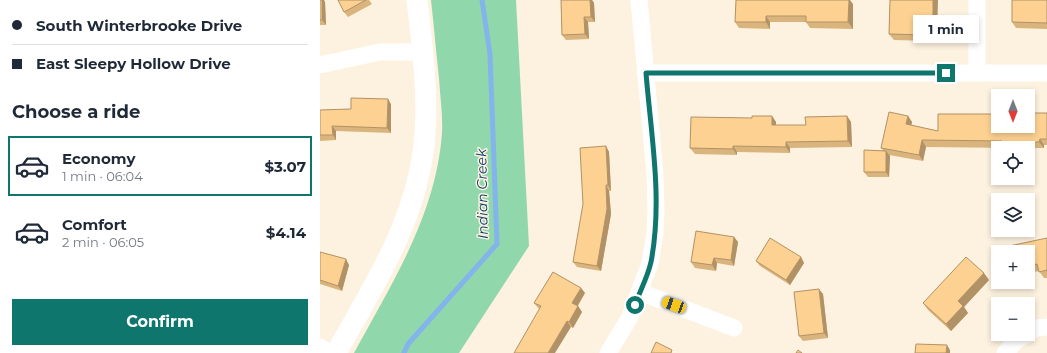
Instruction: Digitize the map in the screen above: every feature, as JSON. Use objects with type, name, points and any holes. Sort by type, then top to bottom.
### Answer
[{"type":"street","points":[[336,353],[389,258],[408,214],[418,184],[425,133],[426,85],[418,0]]},
{"type":"street","points":[[608,353],[630,317],[640,292],[650,263],[655,233],[655,174],[639,0]]},
{"type":"street","points":[[977,0],[977,73]]},
{"type":"street","points":[[320,65],[380,52],[422,52]]},
{"type":"street","points":[[646,73],[1047,73]]},
{"type":"street","points":[[640,292],[734,328]]},
{"type":"street","points":[[1035,329],[1047,327]]},
{"type":"street","points":[[1005,353],[1016,341]]},
{"type":"street","points":[[320,347],[329,353]]},
{"type":"green space","points":[[431,0],[516,0],[529,246],[459,353],[354,353],[410,248],[422,220],[438,163],[442,133],[442,119]]},
{"type":"building","points":[[320,0],[322,0],[322,20],[320,20]]},
{"type":"building","points":[[338,0],[366,0],[344,12]]},
{"type":"building","points":[[561,0],[590,0],[591,17],[584,17],[585,34],[562,35]]},
{"type":"building","points":[[736,0],[849,0],[848,22],[806,22],[806,16],[766,16],[766,22],[735,22]]},
{"type":"building","points":[[890,0],[933,0],[933,18],[926,17],[926,35],[889,34]]},
{"type":"building","points":[[1012,0],[1047,0],[1047,23],[1012,22]]},
{"type":"building","points":[[351,98],[388,99],[387,128],[332,126],[333,135],[320,135],[320,110],[351,109]]},
{"type":"building","points":[[889,112],[908,116],[906,124],[938,131],[938,114],[991,114],[991,133],[1035,133],[1035,113],[1047,113],[1047,139],[1040,139],[1039,142],[922,140],[919,155],[881,148]]},
{"type":"building","points":[[752,116],[772,116],[772,125],[806,125],[805,117],[847,116],[848,141],[786,142],[786,147],[733,146],[733,149],[690,148],[691,117],[752,118]]},
{"type":"building","points":[[606,146],[608,185],[606,185],[607,209],[597,266],[573,262],[583,204],[580,148]]},
{"type":"building","points":[[864,150],[886,151],[886,172],[864,172]]},
{"type":"building","points":[[696,231],[734,237],[731,260],[714,258],[712,265],[691,262]]},
{"type":"building","points":[[770,238],[801,257],[786,280],[756,261]]},
{"type":"building","points":[[1047,238],[1047,270],[1039,272],[1037,264],[1035,264],[1035,245],[1014,245]]},
{"type":"building","points":[[320,252],[346,259],[338,286],[320,280]]},
{"type":"building","points":[[966,257],[984,273],[958,301],[963,306],[946,324],[923,303]]},
{"type":"building","points":[[553,272],[581,288],[572,303],[578,306],[569,322],[567,321],[548,353],[514,353],[541,306],[534,303]]},
{"type":"building","points":[[819,289],[824,333],[799,336],[794,292]]},
{"type":"building","points":[[656,342],[672,350],[671,353],[651,353]]},
{"type":"building","points":[[916,344],[947,345],[946,353],[915,353]]},
{"type":"waterway","name":"Indian Creek","points":[[404,353],[408,344],[497,244],[490,54],[482,0]]},
{"type":"route","points":[[635,305],[650,263],[655,233],[656,212],[655,174],[646,73],[946,73]]}]
